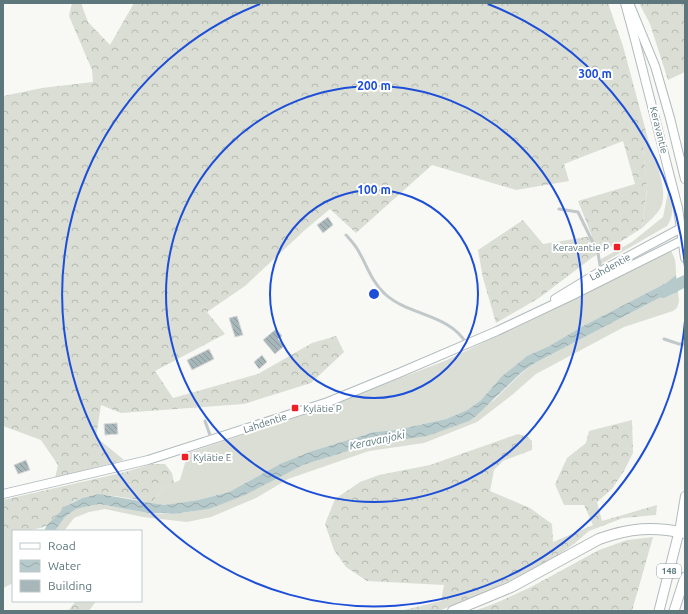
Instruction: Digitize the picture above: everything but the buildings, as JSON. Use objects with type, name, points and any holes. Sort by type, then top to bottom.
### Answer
[{"type":"highway","points":[[452,611],[511,587],[599,539],[637,529],[650,528],[682,533]]},
{"type":"main road","name":"Keravantie","points":[[625,3],[683,227],[685,258]]},
{"type":"main road","name":"Keravantie","points":[[629,3],[655,66],[685,179]]},
{"type":"main road","name":"Lahdentie","points":[[3,494],[148,460],[328,402],[466,345],[569,297],[683,227]]},
{"type":"main road","name":"Lahdentie","points":[[603,275],[684,239]]},
{"type":"main road","name":"148","points":[[659,611],[682,533],[685,496]]},
{"type":"main road","name":"148","points":[[674,611],[685,577]]},
{"type":"lane","points":[[559,209],[578,212],[598,253],[603,275]]},
{"type":"lane","points":[[346,235],[356,247],[373,277],[385,294],[402,305],[439,320],[458,332],[466,345]]},
{"type":"lane","points":[[664,339],[679,344],[685,344]]},
{"type":"lane","points":[[205,421],[211,440]]},
{"type":"green space","points":[[72,3],[81,3],[88,22],[110,45],[134,3],[608,3],[623,46],[648,139],[643,148],[647,189],[642,228],[593,257],[539,298],[496,323],[483,278],[478,250],[523,220],[543,244],[592,236],[578,201],[635,184],[623,141],[564,164],[569,181],[516,190],[432,165],[356,233],[330,209],[306,229],[245,286],[207,312],[225,334],[155,371],[173,398],[258,374],[312,343],[336,336],[344,352],[311,383],[244,404],[121,413],[101,405],[96,437],[124,460],[55,478],[58,465],[41,440],[3,426],[3,96],[42,88],[93,82],[92,70],[69,16]]},
{"type":"green space","points":[[639,3],[685,3],[685,72],[668,80],[650,24]]},
{"type":"green space","points":[[648,139],[660,173],[663,200],[657,213],[642,228],[647,191],[643,148]]},
{"type":"green space","points":[[668,192],[672,204],[672,213],[667,226],[601,264],[601,259],[632,242],[663,217]]},
{"type":"green space","points":[[669,249],[676,264],[676,275],[666,283],[583,326],[549,346],[527,356],[502,376],[481,400],[467,410],[446,419],[396,430],[374,432],[312,451],[282,463],[229,492],[198,500],[164,505],[152,503],[164,487],[180,480],[188,453],[316,411],[447,360],[573,299]]},
{"type":"green space","points":[[678,292],[679,301],[677,308],[673,311],[624,327],[536,374],[477,422],[424,443],[369,451],[288,479],[256,498],[211,517],[187,522],[143,517],[105,509],[89,512],[74,518],[65,530],[56,530],[65,517],[76,509],[99,504],[148,513],[173,514],[209,509],[303,465],[358,448],[396,441],[493,401],[523,372],[535,363],[663,296]]},
{"type":"green space","points":[[632,420],[633,453],[624,471],[612,489],[597,502],[602,521],[657,505],[656,515],[623,518],[589,531],[574,544],[545,564],[492,589],[439,611],[400,611],[441,601],[444,585],[367,581],[346,567],[334,550],[325,524],[335,499],[360,482],[379,475],[430,465],[518,434],[528,437],[532,441],[532,450],[503,461],[494,470],[490,491],[530,508],[552,524],[553,542],[593,525],[584,505],[564,505],[555,484],[567,458],[586,443],[589,431]]},
{"type":"green space","points":[[152,464],[165,464],[172,473],[174,483],[164,487],[152,503],[108,495],[82,498],[71,503],[46,526],[31,530],[12,530],[12,534],[3,537],[3,500],[125,472]]},
{"type":"green space","points":[[12,534],[12,584],[3,588],[3,537]]},
{"type":"green space","points":[[653,537],[632,611],[474,611],[531,587],[599,550],[627,540]]},
{"type":"green space","points":[[75,602],[95,602],[89,611],[68,611]]},
{"type":"water","points":[[676,275],[678,292],[663,296],[535,363],[522,372],[469,421],[427,436],[358,448],[303,465],[245,495],[209,509],[173,514],[148,513],[99,504],[76,509],[65,517],[56,530],[44,530],[47,525],[66,506],[82,498],[99,494],[164,505],[198,500],[229,492],[282,463],[312,451],[374,432],[396,430],[446,419],[467,410],[481,400],[502,376],[527,356],[549,346],[583,326],[666,283]]},
{"type":"waterway","name":"Keravanjoki","points":[[663,292],[685,281]]},
{"type":"place","name":"Keravantie P","points":[[617,247]]},
{"type":"place","name":"Kylätie P","points":[[295,408]]},
{"type":"place","name":"Kylätie E","points":[[185,457]]}]
